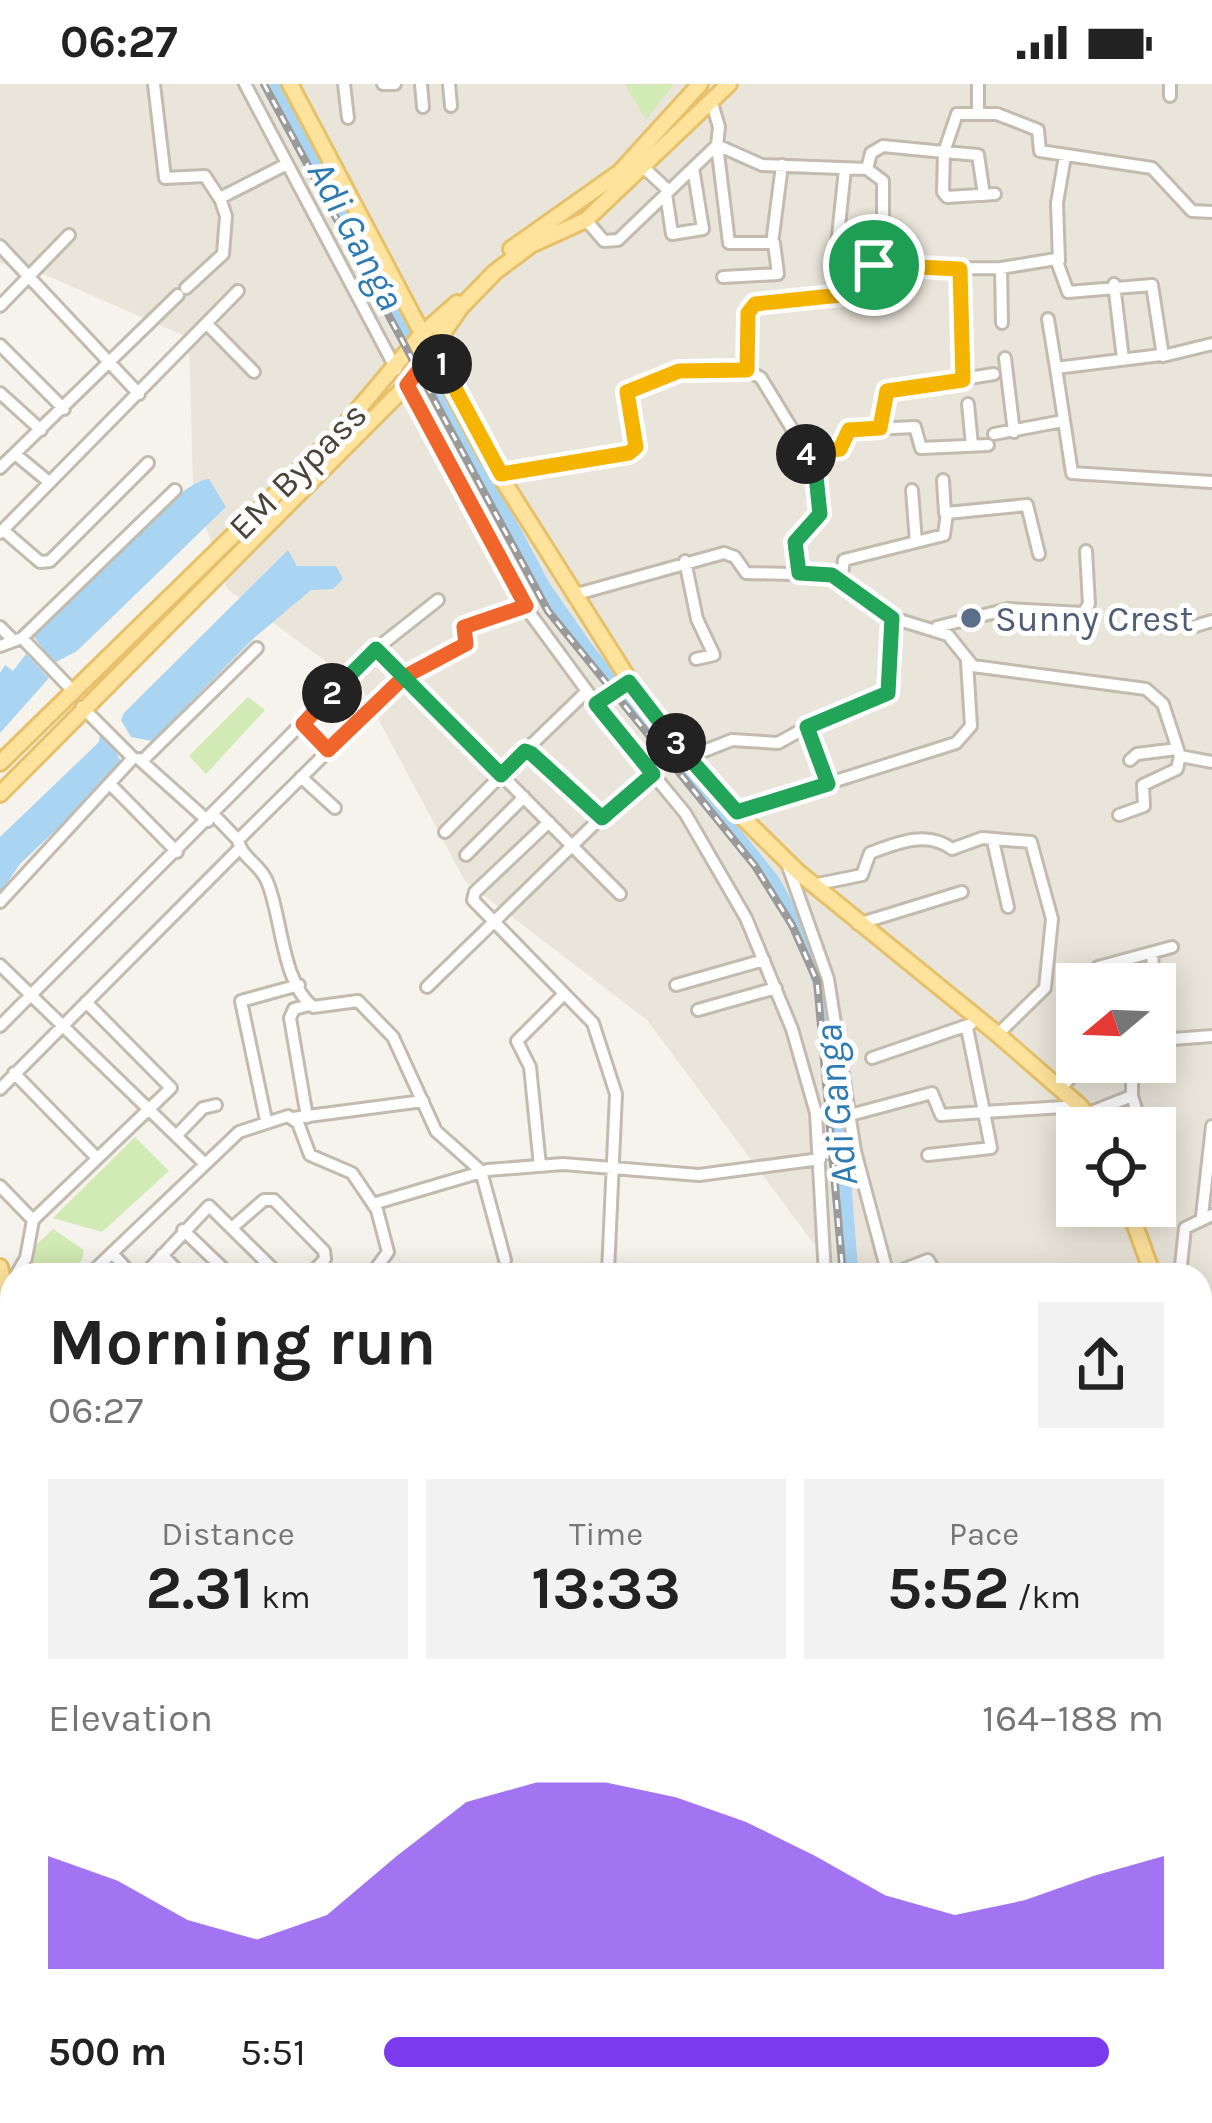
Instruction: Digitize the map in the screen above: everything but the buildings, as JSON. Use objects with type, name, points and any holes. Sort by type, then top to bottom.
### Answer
[{"type":"main road","points":[[290,84],[419,338],[629,682],[737,812],[813,885],[972,1023],[998,1034],[1080,1107]]},
{"type":"main road","name":"EM Bypass","points":[[0,763],[338,433],[419,338],[524,237],[646,156],[700,84]]},
{"type":"main road","points":[[0,794],[409,382],[461,307],[514,255],[586,220],[646,156],[729,84]]},
{"type":"main road","points":[[1136,1227],[1149,1263]]},
{"type":"street","points":[[1,466],[223,254],[226,216],[205,176],[165,178],[154,84]]},
{"type":"street","points":[[245,84],[285,165],[398,365]]},
{"type":"street","points":[[344,84],[348,118]]},
{"type":"street","points":[[383,84],[394,84]]},
{"type":"street","points":[[422,84],[424,107]]},
{"type":"street","points":[[449,84],[451,106]]},
{"type":"street","points":[[978,84],[978,111]]},
{"type":"street","points":[[712,103],[729,243],[774,243],[778,274],[724,277]]},
{"type":"street","points":[[867,169],[872,153],[883,146],[944,152],[977,155],[989,194],[943,192],[944,152],[957,114],[978,111],[1033,127],[1040,151],[1152,168],[1186,197],[1192,211],[1212,212]]},
{"type":"street","points":[[717,145],[735,157],[782,165],[867,169],[883,181],[880,266],[870,287],[860,293],[755,304],[748,313],[747,370]]},
{"type":"street","points":[[586,220],[611,244],[717,145]]},
{"type":"street","points":[[646,156],[668,193],[672,234],[704,230],[693,168]]},
{"type":"street","points":[[1064,156],[1057,203],[1059,260],[1069,292],[1114,284],[1152,285],[1161,355]]},
{"type":"street","points":[[220,199],[285,165]]},
{"type":"street","points":[[773,236],[782,165]]},
{"type":"street","points":[[845,169],[836,255],[851,263],[960,269],[1059,260]]},
{"type":"street","points":[[0,306],[69,235]]},
{"type":"street","points":[[2,251],[139,394]]},
{"type":"street","points":[[1001,268],[1002,323]]},
{"type":"street","points":[[960,269],[963,380]]},
{"type":"street","points":[[1114,284],[1123,359]]},
{"type":"street","points":[[148,463],[50,561],[40,562],[2,532],[238,291]]},
{"type":"street","points":[[1048,319],[1072,473],[1212,482]]},
{"type":"street","points":[[207,324],[254,372]]},
{"type":"street","points":[[1055,368],[1212,344]]},
{"type":"street","points":[[0,346],[64,409]]},
{"type":"street","points":[[1005,358],[1014,432]]},
{"type":"street","points":[[501,474],[629,453],[636,447],[627,392],[679,371],[747,370],[767,383],[806,454],[820,505],[817,521],[795,542],[799,573]]},
{"type":"street","points":[[880,428],[887,391],[994,374]]},
{"type":"street","points":[[409,382],[526,606],[705,846],[764,961],[816,1113],[824,1263]]},
{"type":"street","points":[[0,393],[41,430]]},
{"type":"street","points":[[968,404],[972,446]]},
{"type":"street","points":[[806,454],[840,449],[849,430],[916,428],[921,448],[972,446],[1063,421]]},
{"type":"street","points":[[15,454],[49,482]]},
{"type":"street","points":[[841,581],[844,560],[944,536],[943,479]]},
{"type":"street","points":[[0,646],[18,639],[175,490]]},
{"type":"street","points":[[911,490],[916,542]]},
{"type":"street","points":[[945,513],[1027,505],[1039,554]]},
{"type":"street","points":[[936,628],[1008,609],[1083,614],[1089,604],[1086,551]]},
{"type":"street","points":[[577,594],[724,553],[735,557],[746,573],[820,571],[892,618],[936,628],[957,643],[967,662],[971,725],[967,736],[737,812]]},
{"type":"street","points":[[685,561],[697,619],[714,655],[696,659]]},
{"type":"street","points":[[0,1027],[376,649],[438,599]]},
{"type":"street","points":[[0,1088],[404,677],[466,644],[467,626],[526,606]]},
{"type":"street","points":[[688,757],[732,740],[778,743],[888,693],[892,618]]},
{"type":"street","points":[[1192,627],[1212,621]]},
{"type":"street","points":[[0,626],[73,691]]},
{"type":"street","points":[[0,902],[110,784],[256,648]]},
{"type":"street","points":[[376,649],[620,894]]},
{"type":"street","points":[[967,662],[1146,689],[1163,704],[1178,752],[1178,769],[1144,785],[1144,806],[1119,814]]},
{"type":"street","points":[[596,704],[629,682]]},
{"type":"street","points":[[445,832],[587,691]]},
{"type":"street","points":[[82,707],[211,818],[268,883],[276,928],[309,1005]]},
{"type":"street","points":[[303,724],[328,750]]},
{"type":"street","points":[[807,727],[828,784]]},
{"type":"street","points":[[525,751],[602,818]]},
{"type":"street","points":[[1130,760],[1137,754],[1178,752],[1212,762]]},
{"type":"street","points":[[427,987],[653,774]]},
{"type":"street","points":[[301,777],[335,808]]},
{"type":"street","points":[[110,784],[177,852]]},
{"type":"street","points":[[466,855],[524,797]]},
{"type":"street","points":[[549,822],[473,896],[599,1032],[616,1094],[608,1263]]},
{"type":"street","points":[[813,885],[862,875],[870,853],[903,842],[931,838],[952,849],[982,838],[1031,842],[1052,919],[1045,988],[998,1034]]},
{"type":"street","points":[[993,841],[1008,907]]},
{"type":"street","points":[[787,860],[828,979],[855,1151],[886,1263]]},
{"type":"street","points":[[858,923],[962,892]]},
{"type":"street","points":[[1116,963],[1172,947]]},
{"type":"street","points":[[1152,953],[1153,963]]},
{"type":"street","points":[[676,985],[764,961]]},
{"type":"street","points":[[0,965],[203,1162]]},
{"type":"street","points":[[266,1120],[241,1001],[299,985]]},
{"type":"street","points":[[698,1010],[776,988]]},
{"type":"street","points":[[540,1166],[530,1067],[517,1041],[564,994]]},
{"type":"street","points":[[23,1263],[33,1220],[171,1088],[86,1001]]},
{"type":"street","points":[[388,1263],[373,1204],[362,1196],[352,1173],[310,1155],[300,1117],[290,1018],[294,1009],[358,1001],[373,1012],[403,1055],[442,1138],[467,1153],[482,1171],[506,1260]]},
{"type":"street","points":[[872,1058],[972,1023],[991,1148],[928,1155]]},
{"type":"street","points":[[1176,1039],[1212,1036]]},
{"type":"street","points":[[14,1073],[97,1158]]},
{"type":"street","points":[[1060,1089],[1066,1083]]},
{"type":"street","points":[[1132,1083],[1135,1107]]},
{"type":"street","points":[[850,1115],[932,1093],[941,1115],[1056,1111]]},
{"type":"street","points":[[1094,1107],[1132,1096]]},
{"type":"street","points":[[101,1263],[239,1132],[266,1120],[424,1101]]},
{"type":"street","points":[[176,1136],[203,1108],[216,1105]]},
{"type":"street","points":[[1181,1263],[1182,1235],[1207,1216],[1212,1126]]},
{"type":"street","points":[[373,1204],[482,1171],[610,1167],[698,1175],[855,1151]]},
{"type":"street","points":[[0,1186],[33,1220]]},
{"type":"street","points":[[232,1227],[264,1201],[274,1200],[324,1251],[320,1263]]},
{"type":"street","points":[[155,1263],[209,1207],[267,1263]]},
{"type":"street","points":[[183,1230],[217,1263]]},
{"type":"street","points":[[112,1253],[121,1263]]},
{"type":"street","points":[[162,1255],[170,1263]]},
{"type":"street","points":[[383,1263],[387,1259]]},
{"type":"shaded area","points":[[0,84],[1212,84],[1212,1263],[828,1263],[647,1020],[465,881],[361,687],[227,589],[193,489],[189,338],[32,269],[0,263]]},
{"type":"green space","points":[[625,84],[674,84],[646,120]]},
{"type":"green space","points":[[248,697],[265,710],[206,774],[189,756]]},
{"type":"green space","points":[[135,1137],[169,1171],[102,1232],[53,1218]]},
{"type":"green space","points":[[53,1229],[84,1250],[79,1263],[29,1263],[35,1246]]},
{"type":"water","points":[[209,479],[226,507],[77,651],[54,663],[34,637],[147,522],[193,485]]},
{"type":"water","points":[[288,550],[297,566],[336,566],[343,579],[333,589],[311,590],[254,638],[152,741],[131,737],[121,720],[124,713]]},
{"type":"water","points":[[26,654],[49,678],[0,733],[0,673],[5,665],[13,671]]},
{"type":"water","points":[[100,733],[109,737],[123,766],[20,864],[0,893],[0,837],[99,742]]},
{"type":"waterway","name":"Adi Ganga","points":[[277,84],[543,587],[586,649],[773,882],[811,952],[831,1022],[850,1263]]},
{"type":"railway","points":[[264,84],[548,611],[755,866],[792,925],[817,981],[842,1263]]},
{"type":"place","name":"Sunny Crest","points":[[971,618]]},
{"type":"route","points":[[874,265],[870,287],[860,293],[755,304],[748,313],[747,370],[679,371],[627,392],[636,447],[629,453],[501,474],[485,452],[435,349],[407,385],[526,606],[464,627],[466,644],[404,677],[328,750],[303,724],[376,649],[404,677],[501,775],[525,751],[602,818],[653,774],[596,704],[629,682],[737,812],[828,784],[807,727],[888,693],[892,618],[832,575],[799,573],[795,542],[820,514],[814,469],[806,454],[840,449],[842,435],[849,430],[880,428],[887,391],[963,380],[960,269],[874,265]]}]
